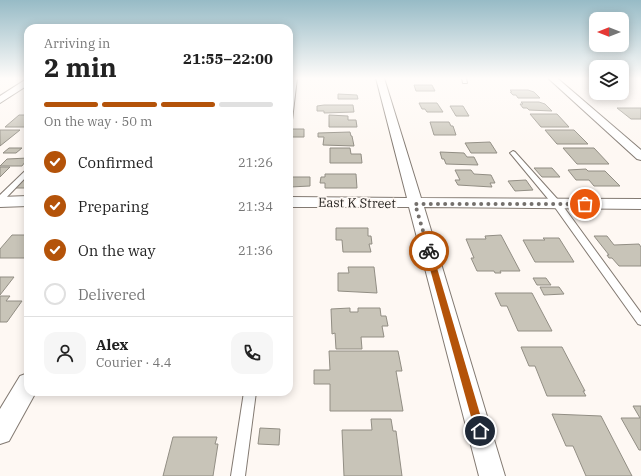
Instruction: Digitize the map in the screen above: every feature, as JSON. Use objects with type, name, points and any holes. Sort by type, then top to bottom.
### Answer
[{"type":"street","points":[[386,100],[492,476]]},
{"type":"street","points":[[577,100],[641,156]]},
{"type":"street","points":[[0,200],[24,201]]},
{"type":"street","name":"East K Street","points":[[293,202],[415,204],[641,204]]},
{"type":"street","points":[[0,432],[24,391]]},
{"type":"lane","points":[[513,153],[557,204],[641,321]]},
{"type":"lane","points":[[0,200],[24,175]]},
{"type":"lane","points":[[238,476],[249,396]]},
{"type":"building","points":[[521,102],[539,102],[545,104],[552,111],[529,110],[527,108],[523,108],[520,104],[523,104]]},
{"type":"building","points":[[419,103],[437,103],[443,112],[427,112],[425,109],[422,109]]},
{"type":"building","points":[[353,105],[354,112],[324,113],[324,111],[317,111],[317,106]]},
{"type":"building","points":[[450,106],[463,106],[469,116],[456,116]]},
{"type":"building","points":[[617,108],[641,108],[641,119],[631,119]]},
{"type":"building","points":[[530,114],[557,114],[569,127],[541,127]]},
{"type":"building","points":[[19,115],[24,115],[24,127],[5,127]]},
{"type":"building","points":[[329,115],[348,116],[348,120],[356,120],[357,127],[329,127]]},
{"type":"building","points":[[430,122],[449,122],[451,126],[453,126],[456,135],[434,135]]},
{"type":"building","points":[[293,129],[304,129],[304,137],[293,137]]},
{"type":"building","points":[[0,130],[20,130],[0,146]]},
{"type":"building","points":[[545,130],[574,130],[588,144],[557,144]]},
{"type":"building","points":[[350,132],[354,146],[323,145],[324,137],[318,137],[318,133]]},
{"type":"building","points":[[490,142],[497,153],[471,153],[465,143]]},
{"type":"building","points":[[9,148],[22,148],[16,153],[3,153]]},
{"type":"building","points":[[330,148],[350,148],[351,154],[361,154],[362,163],[330,163]]},
{"type":"building","points":[[563,148],[594,148],[609,164],[577,164]]},
{"type":"building","points":[[440,152],[464,153],[467,157],[474,157],[478,165],[446,164],[444,159],[442,159]]},
{"type":"building","points":[[24,158],[24,163],[22,166],[0,166],[7,159]]},
{"type":"building","points":[[0,167],[10,167],[0,177]]},
{"type":"building","points":[[534,168],[552,168],[560,177],[542,177]]},
{"type":"building","points":[[586,169],[588,171],[605,171],[620,186],[594,186],[589,180],[576,180],[568,170]]},
{"type":"building","points":[[455,170],[471,170],[474,174],[491,175],[495,183],[490,183],[492,187],[458,185],[455,180],[460,180]]},
{"type":"building","points":[[325,174],[356,174],[357,188],[325,188],[325,183],[320,183],[321,177],[325,177]]},
{"type":"building","points":[[293,177],[310,177],[310,186],[293,187]]},
{"type":"building","points":[[24,179],[24,188],[16,188]]},
{"type":"building","points":[[526,180],[533,190],[515,191],[508,181]]},
{"type":"building","points":[[336,228],[368,228],[368,236],[371,236],[372,244],[369,244],[371,252],[343,252],[342,240],[336,240]]},
{"type":"building","points":[[12,235],[24,235],[24,258],[0,258],[0,249]]},
{"type":"building","points":[[501,235],[520,271],[500,271],[501,273],[495,273],[494,271],[477,271],[471,258],[474,258],[466,239],[486,239],[485,236]]},
{"type":"building","points":[[594,236],[607,236],[614,245],[639,244],[641,247],[641,266],[619,266],[612,258],[609,258],[607,255],[609,255]]},
{"type":"building","points":[[543,238],[559,238],[574,262],[535,262],[523,240],[545,240]]},
{"type":"building","points":[[348,267],[374,267],[377,293],[338,291],[338,273],[349,273]]},
{"type":"building","points":[[0,277],[14,277],[0,295]]},
{"type":"building","points":[[533,278],[546,278],[551,285],[537,285]]},
{"type":"building","points":[[540,287],[559,287],[564,294],[544,295]]},
{"type":"building","points":[[495,293],[532,293],[552,331],[518,331],[507,306],[501,306]]},
{"type":"building","points":[[0,296],[10,296],[6,301],[22,301],[7,322],[0,322]]},
{"type":"building","points":[[350,308],[350,312],[358,312],[358,308],[380,308],[381,316],[386,316],[388,326],[382,326],[384,337],[361,337],[362,349],[336,349],[335,333],[332,334],[331,309]]},
{"type":"building","points":[[521,347],[562,347],[585,391],[583,391],[586,396],[547,396],[535,366],[529,366]]},
{"type":"building","points":[[329,351],[398,351],[402,371],[396,371],[403,411],[330,411],[330,384],[314,384],[314,370],[330,370]]},
{"type":"building","points":[[633,406],[641,406],[641,450],[639,450],[621,418],[640,418]]},
{"type":"building","points":[[552,414],[601,416],[632,476],[586,476],[573,446],[566,446]]},
{"type":"building","points":[[371,419],[391,419],[393,431],[396,431],[402,476],[344,476],[342,430],[372,430]]},
{"type":"building","points":[[260,428],[280,429],[279,445],[258,444]]},
{"type":"building","points":[[173,437],[217,437],[215,444],[218,444],[213,476],[163,476]]},
{"type":"way so far","points":[[429,251],[415,204],[585,204]]},
{"type":"route","points":[[429,251],[480,431]]}]
